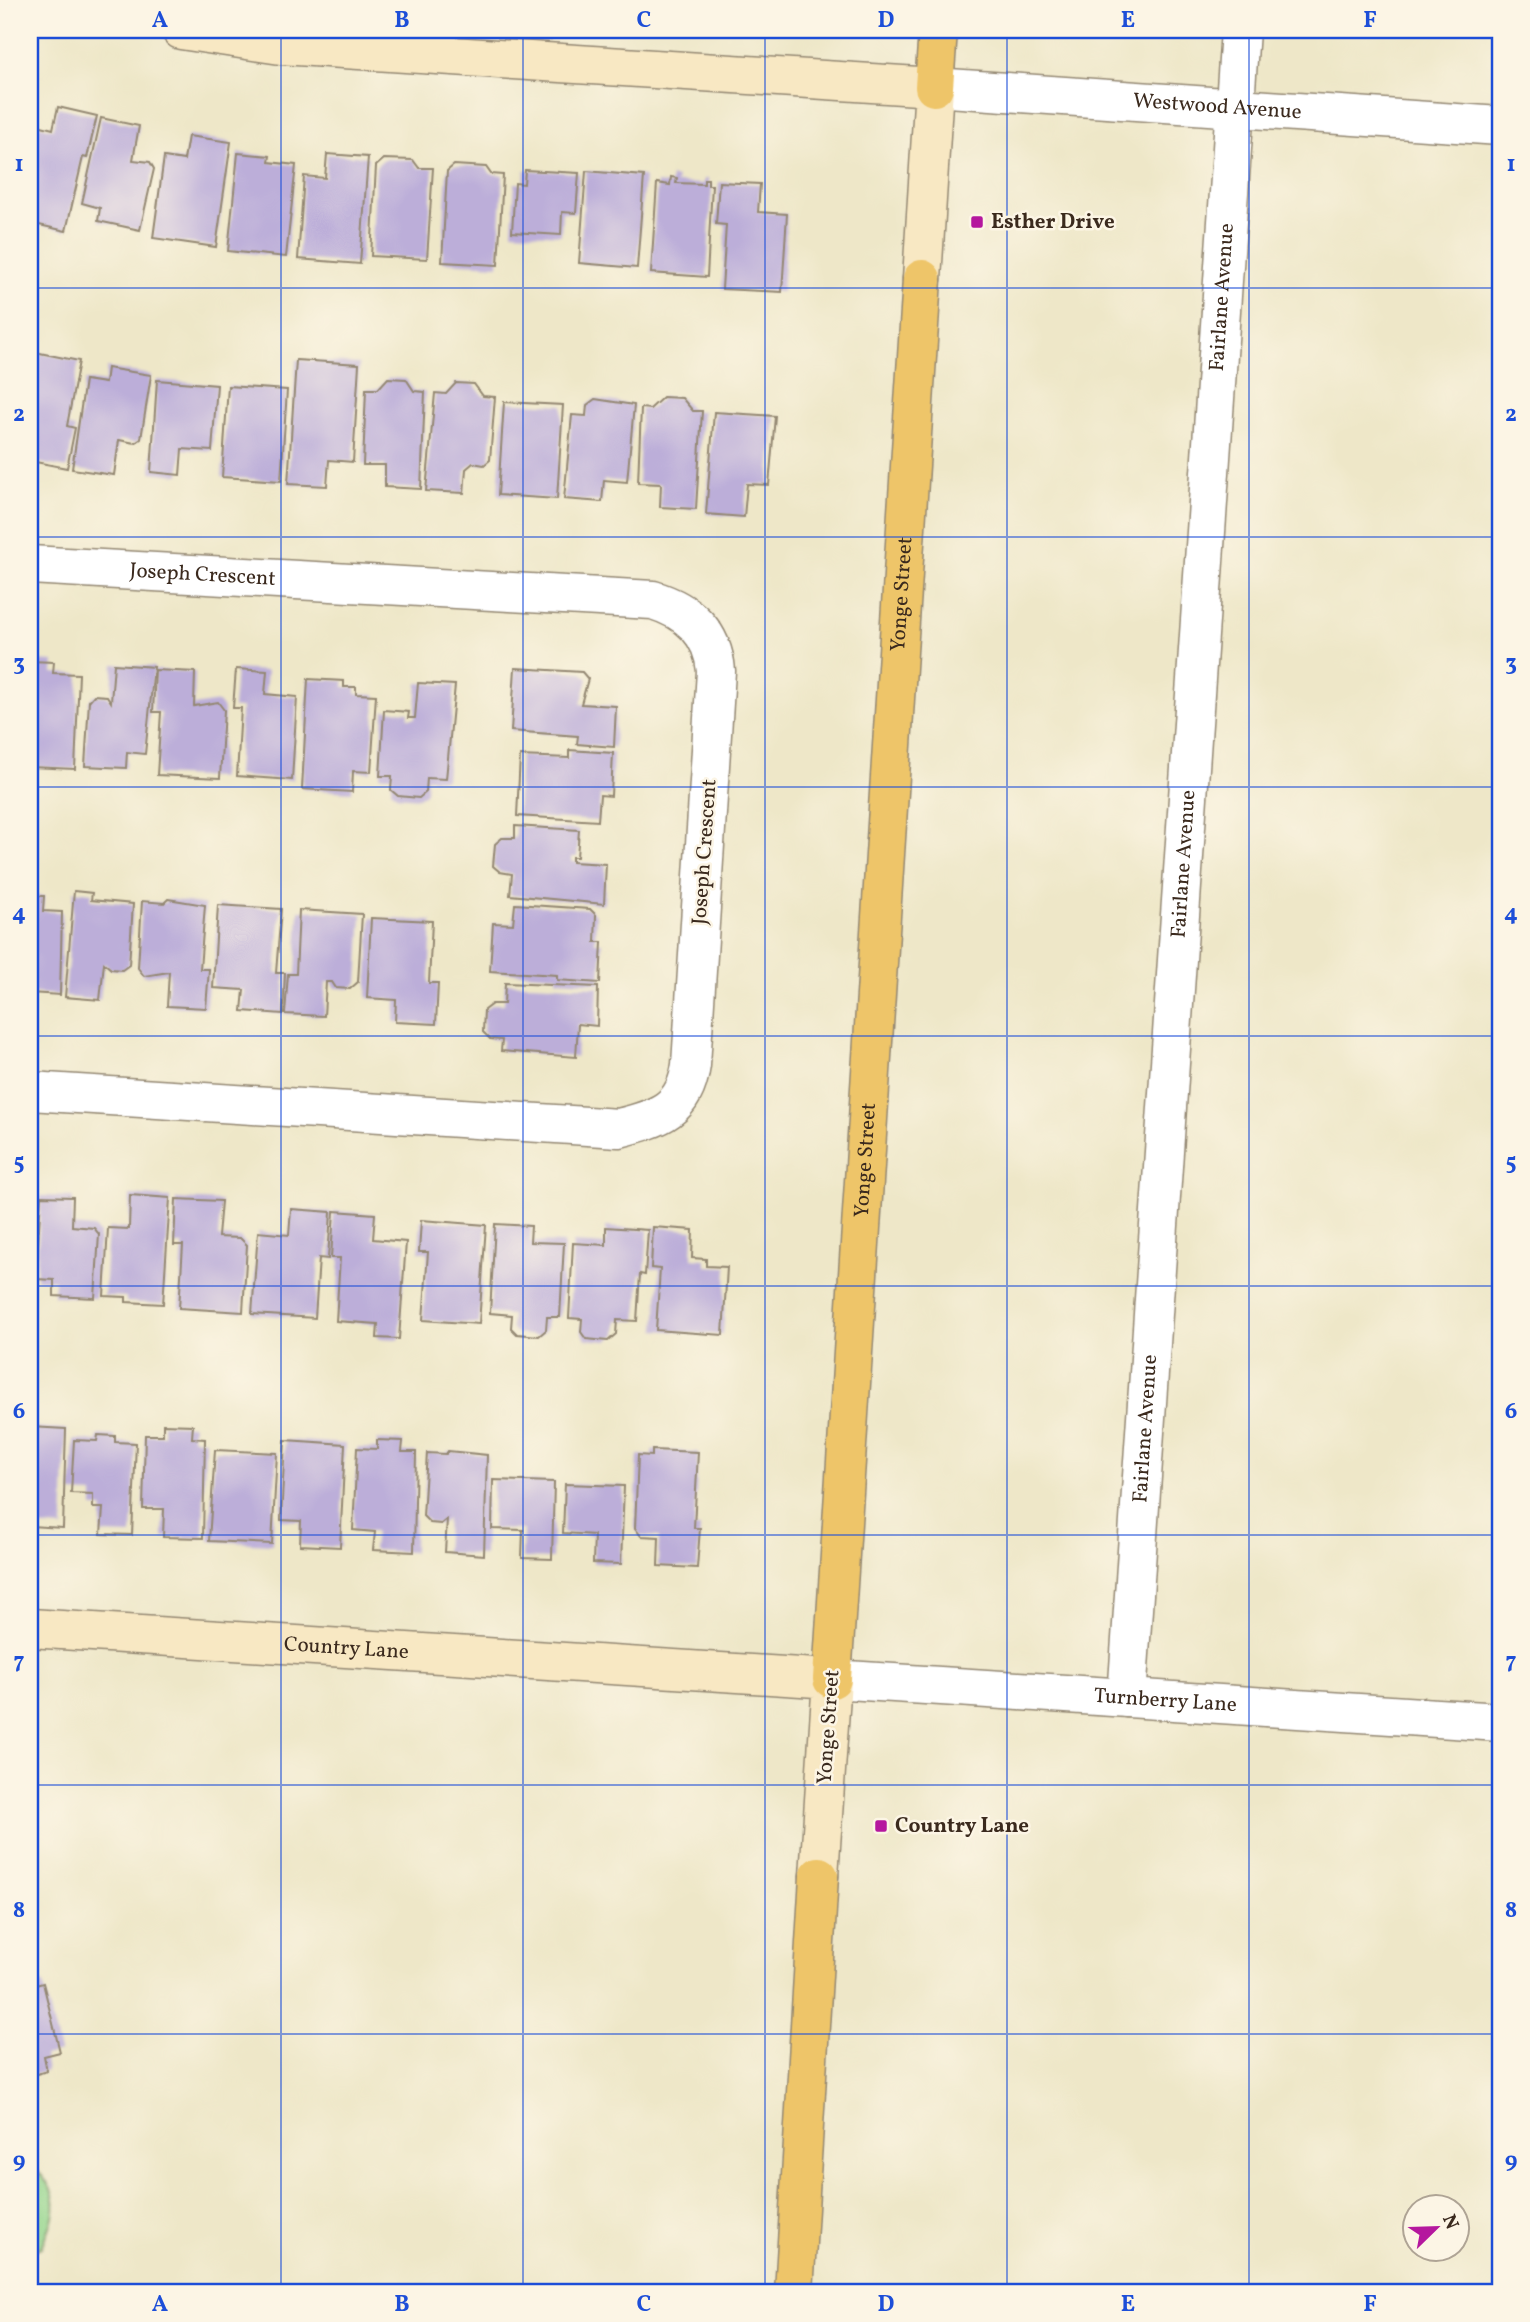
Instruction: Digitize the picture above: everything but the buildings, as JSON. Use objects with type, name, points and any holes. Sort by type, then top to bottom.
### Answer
[{"type":"main road","name":"Yonge Street","points":[[934,87],[937,30]]},
{"type":"main road","name":"Yonge Street","points":[[832,1679],[922,279]]},
{"type":"main road","name":"Yonge Street","points":[[794,2292],[819,1876]]},
{"type":"street","points":[[181,30],[281,45],[934,87]]},
{"type":"street","name":"Fairlane Avenue","points":[[1127,1698],[1240,30]]},
{"type":"street","name":"Westwood Avenue","points":[[934,87],[1500,126]]},
{"type":"street","name":"Yonge Street","points":[[922,279],[934,87]]},
{"type":"street","name":"Joseph Crescent","points":[[30,565],[653,600],[695,621],[715,652],[716,671],[691,1065],[688,1089],[670,1107],[646,1121],[619,1128],[30,1091]]},
{"type":"street","name":"Country Lane","points":[[30,1628],[832,1679]]},
{"type":"street","name":"Yonge Street","points":[[819,1876],[832,1679]]},
{"type":"street","name":"Turnberry Lane","points":[[832,1679],[1500,1722]]},
{"type":"green space","points":[[30,2163],[48,2184],[54,2211],[42,2247],[30,2252]]},
{"type":"place","name":"Esther Drive","points":[[977,222]]},
{"type":"place","name":"Country Lane","points":[[881,1826]]}]
